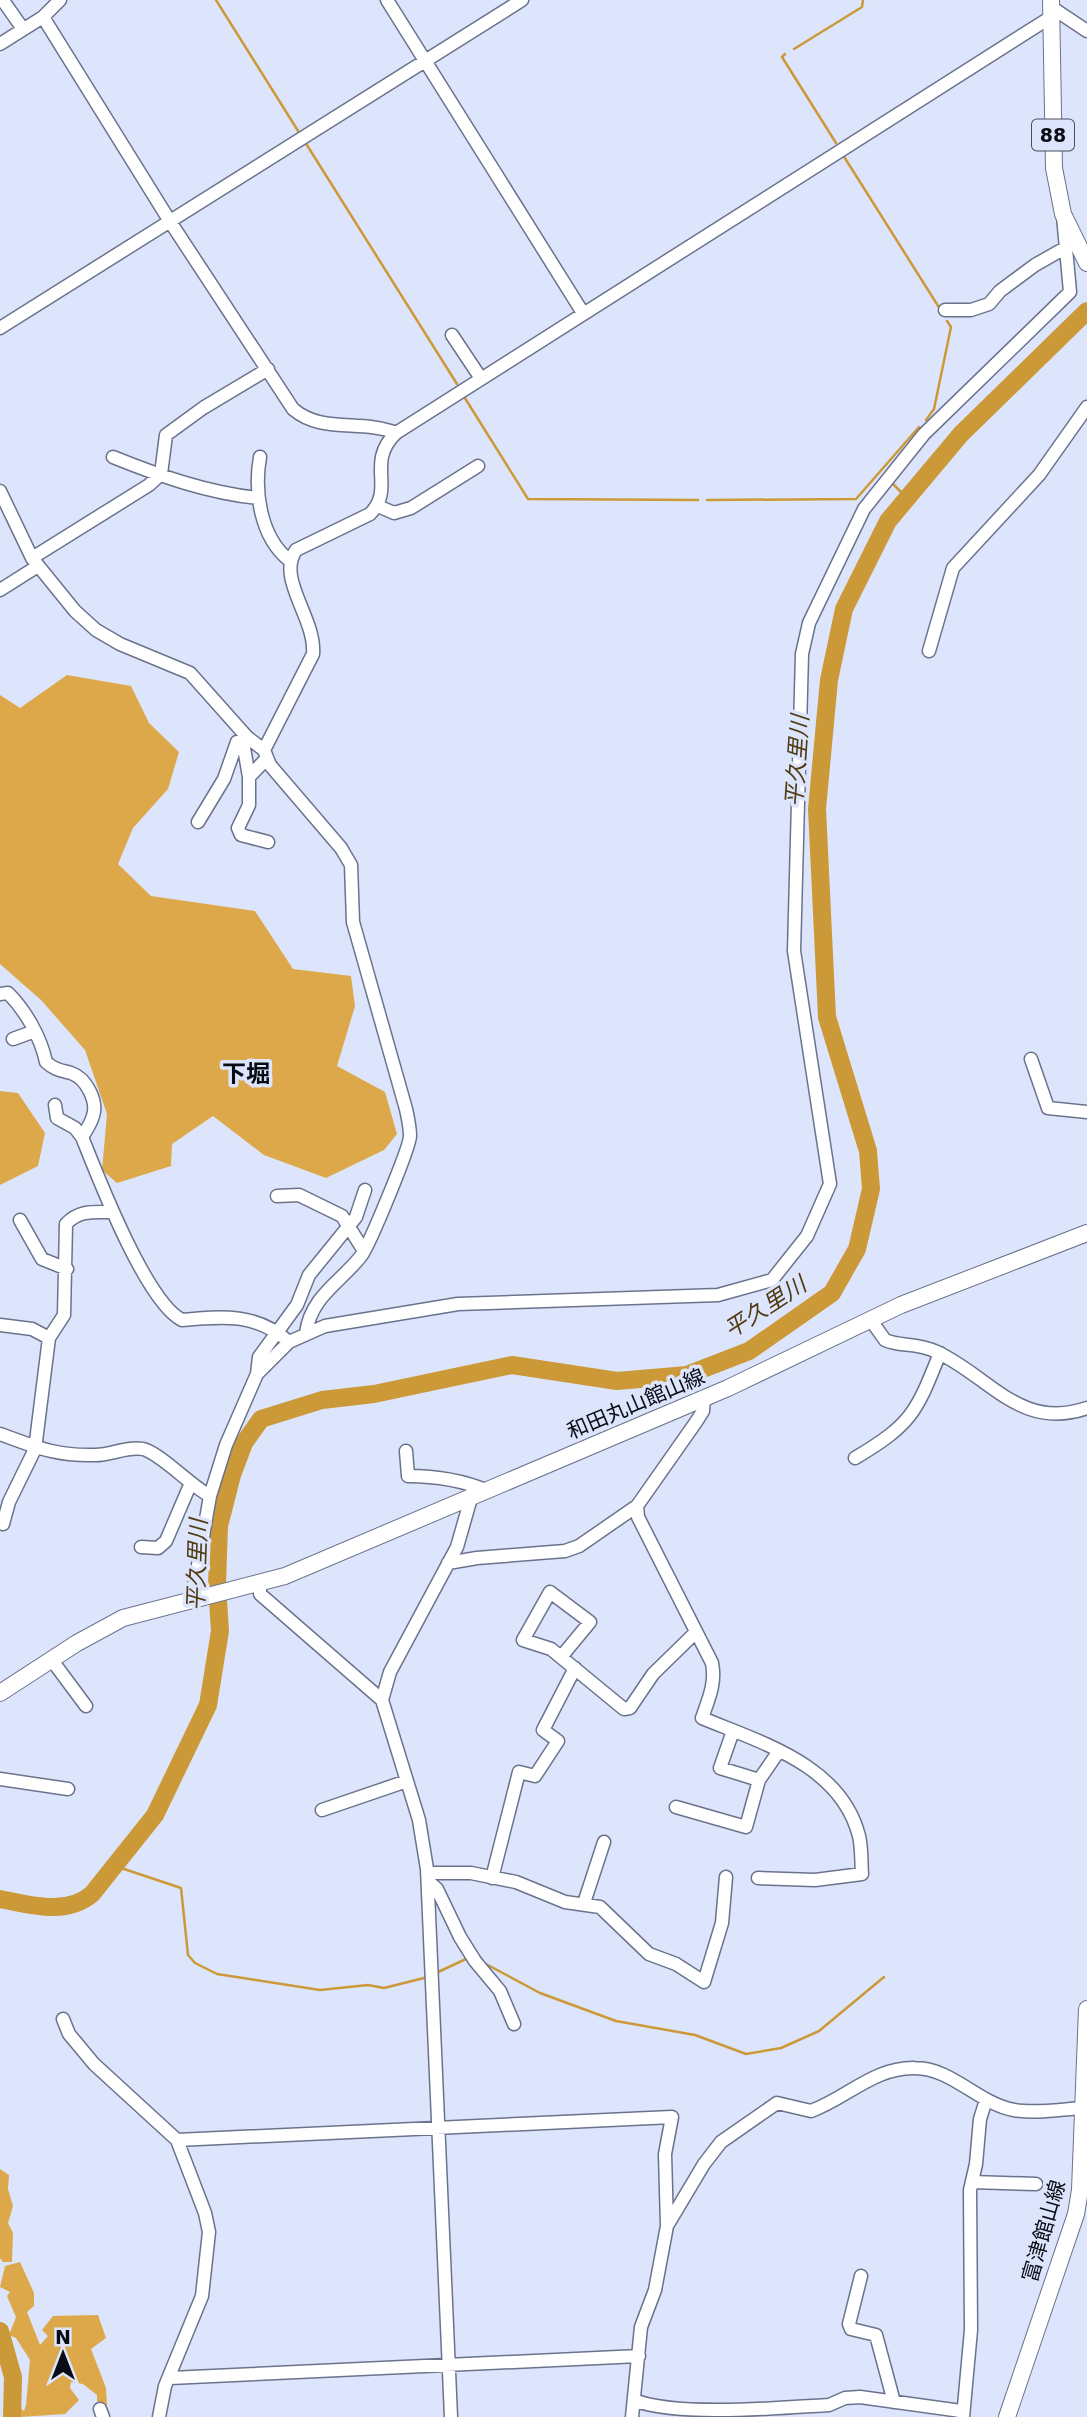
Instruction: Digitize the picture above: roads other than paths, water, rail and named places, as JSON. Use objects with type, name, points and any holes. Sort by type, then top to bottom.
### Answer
[{"type":"main road","name":"88","points":[[1051,8],[1054,168],[1063,214],[1087,262]]},
{"type":"main road","name":"和田丸山館山線","points":[[0,1693],[51,1659],[123,1618],[258,1585],[471,1498],[704,1397],[870,1320],[1087,1233]]},
{"type":"main road","name":"富津館山線","points":[[1007,2417],[1076,2214],[1083,2155],[1087,2009]]},
{"type":"street","points":[[0,44],[43,17],[60,0]]},
{"type":"street","points":[[387,0],[583,313]]},
{"type":"street","points":[[0,328],[522,0]]},
{"type":"street","points":[[0,1],[4,2],[23,29]]},
{"type":"street","points":[[249,777],[266,754],[313,653],[314,640],[288,573],[289,560],[296,550],[370,514],[378,506],[382,499],[380,454],[396,433],[1051,8],[1087,31]]},
{"type":"street","points":[[43,17],[171,223],[293,409],[305,419],[319,425],[381,427],[396,433]]},
{"type":"street","points":[[193,1599],[210,1496],[226,1445],[257,1374],[289,1342],[306,1333],[379,1315],[458,1304],[719,1295],[772,1280],[807,1236],[830,1184],[794,951],[802,654],[809,623],[864,509],[924,434],[1070,292],[1063,214]]},
{"type":"street","points":[[944,310],[971,310],[989,304],[1000,291],[1034,265],[1065,248]]},
{"type":"street","points":[[452,335],[480,377]]},
{"type":"street","points":[[0,590],[35,562],[149,485],[160,474],[166,435],[203,408],[268,369]]},
{"type":"street","points":[[929,651],[953,568],[1039,475],[1087,407]]},
{"type":"street","points":[[113,457],[228,495],[258,498]]},
{"type":"street","points":[[260,457],[258,498],[278,550],[289,560]]},
{"type":"street","points":[[378,506],[394,513],[411,508],[478,466]]},
{"type":"street","points":[[0,491],[35,562],[96,631],[190,673],[247,737],[266,754],[270,765],[341,848],[351,865],[353,922],[407,1109],[410,1136],[406,1156],[364,1251],[314,1306],[306,1333]]},
{"type":"street","points":[[198,822],[224,779],[237,742],[243,741],[249,777],[249,805],[238,828],[241,835],[268,842]]},
{"type":"street","points":[[0,993],[8,993],[15,999],[42,1041],[46,1062],[59,1072],[70,1073],[83,1080],[91,1094],[93,1116],[82,1137]]},
{"type":"street","points":[[13,1039],[35,1031]]},
{"type":"street","points":[[1031,1059],[1048,1108],[1087,1112]]},
{"type":"street","points":[[55,1105],[57,1118],[75,1128],[82,1137],[111,1212],[153,1289],[174,1316],[182,1320],[247,1318],[278,1332],[289,1342]]},
{"type":"street","points":[[257,1374],[257,1362],[297,1305],[309,1275],[356,1217],[365,1190]]},
{"type":"street","points":[[276,1196],[299,1195],[349,1223],[357,1244],[364,1251]]},
{"type":"street","points":[[3,1524],[9,1502],[35,1449],[49,1338],[64,1315],[66,1224],[75,1215],[111,1212]]},
{"type":"street","points":[[20,1220],[42,1259],[67,1269]]},
{"type":"street","points":[[870,1320],[885,1340],[923,1346],[940,1353],[1018,1406],[1043,1414],[1087,1408]]},
{"type":"street","points":[[0,1325],[32,1329],[49,1338]]},
{"type":"street","points":[[855,1458],[894,1435],[913,1414],[940,1353]]},
{"type":"street","points":[[449,1563],[565,1551],[579,1546],[637,1506],[703,1411],[704,1397]]},
{"type":"street","points":[[0,1434],[35,1449],[69,1455],[99,1455],[131,1448],[146,1450],[190,1485],[210,1496]]},
{"type":"street","points":[[407,1451],[408,1476],[434,1476],[466,1482],[488,1490]]},
{"type":"street","points":[[141,1547],[159,1548],[166,1541],[190,1485]]},
{"type":"street","points":[[382,1700],[390,1672],[449,1563],[471,1498]]},
{"type":"street","points":[[637,1506],[638,1517],[715,1676],[702,1718],[779,1751],[815,1770],[847,1807],[860,1840],[862,1874],[815,1880],[758,1878]]},
{"type":"street","points":[[258,1585],[260,1594],[382,1700],[419,1820],[428,1877],[436,2126],[450,2417]]},
{"type":"street","points":[[561,1657],[590,1622],[550,1592],[523,1640],[551,1649],[624,1709],[630,1708],[653,1674],[696,1632]]},
{"type":"street","points":[[51,1659],[86,1706]]},
{"type":"street","points":[[492,1878],[519,1772],[535,1776],[558,1741],[543,1730],[575,1668]]},
{"type":"street","points":[[733,1731],[720,1768],[759,1780]]},
{"type":"street","points":[[676,1807],[746,1827],[759,1780],[779,1751]]},
{"type":"street","points":[[0,1779],[68,1789]]},
{"type":"street","points":[[322,1810],[407,1781]]},
{"type":"street","points":[[584,1903],[604,1842]]},
{"type":"street","points":[[428,1877],[471,1873],[516,1882],[565,1902],[600,1907],[649,1954],[676,1964],[704,1982],[724,1913],[726,1877]]},
{"type":"street","points":[[428,1877],[470,1953],[500,1991],[514,2024]]},
{"type":"street","points":[[63,2019],[69,2034],[94,2064],[177,2140],[209,2232],[202,2296],[165,2385],[159,2417]]},
{"type":"street","points":[[667,2226],[704,2164],[722,2142],[777,2103],[811,2111],[862,2081],[898,2070],[917,2068],[943,2076],[986,2100],[1014,2110],[1084,2108]]},
{"type":"street","points":[[634,2400],[652,2409],[681,2411],[829,2405],[845,2398],[860,2397],[962,2414],[971,2330],[972,2182],[980,2119],[986,2100]]},
{"type":"street","points":[[177,2140],[672,2117],[666,2154],[667,2226],[655,2290],[641,2327],[632,2417]]},
{"type":"street","points":[[972,2182],[1036,2184]]},
{"type":"street","points":[[861,2276],[849,2324],[851,2329],[876,2335],[894,2402]]},
{"type":"street","points":[[170,2378],[639,2356]]},
{"type":"waterway","points":[[216,0],[300,134]]},
{"type":"waterway","points":[[794,49],[862,7],[863,0]]},
{"type":"waterway","points":[[785,54],[782,57],[836,143]]},
{"type":"waterway","points":[[305,142],[457,384]]},
{"type":"waterway","points":[[843,155],[940,309]]},
{"type":"waterway","name":"平久里川","points":[[0,1899],[48,1907],[82,1901],[92,1894],[155,1815],[208,1705],[220,1631],[217,1585],[219,1526],[232,1475],[244,1443],[261,1419],[322,1400],[374,1394],[512,1365],[617,1381],[687,1375],[749,1351],[832,1293],[857,1249],[871,1189],[868,1151],[827,1017],[817,809],[829,680],[844,609],[888,521],[961,434],[1087,311]]},
{"type":"waterway","points":[[926,420],[934,409],[951,327],[947,321]]},
{"type":"waterway","points":[[463,395],[528,499],[698,500]]},
{"type":"waterway","points":[[707,500],[856,499],[919,427]]},
{"type":"waterway","points":[[890,481],[907,498]]},
{"type":"waterway","points":[[115,1866],[181,1888],[188,1955],[195,1963],[217,1974],[320,1990],[368,1985],[384,1988],[424,1978]]},
{"type":"waterway","points":[[436,1973],[466,1959]]},
{"type":"waterway","points":[[484,1963],[540,1993],[616,2021],[695,2035],[746,2054],[781,2048],[819,2031],[884,1977]]},
{"type":"waterway","name":"平久里川","points":[[0,2331],[13,2377],[12,2417]]},
{"type":"district","name":"下堀","points":[[246,1074]]}]
